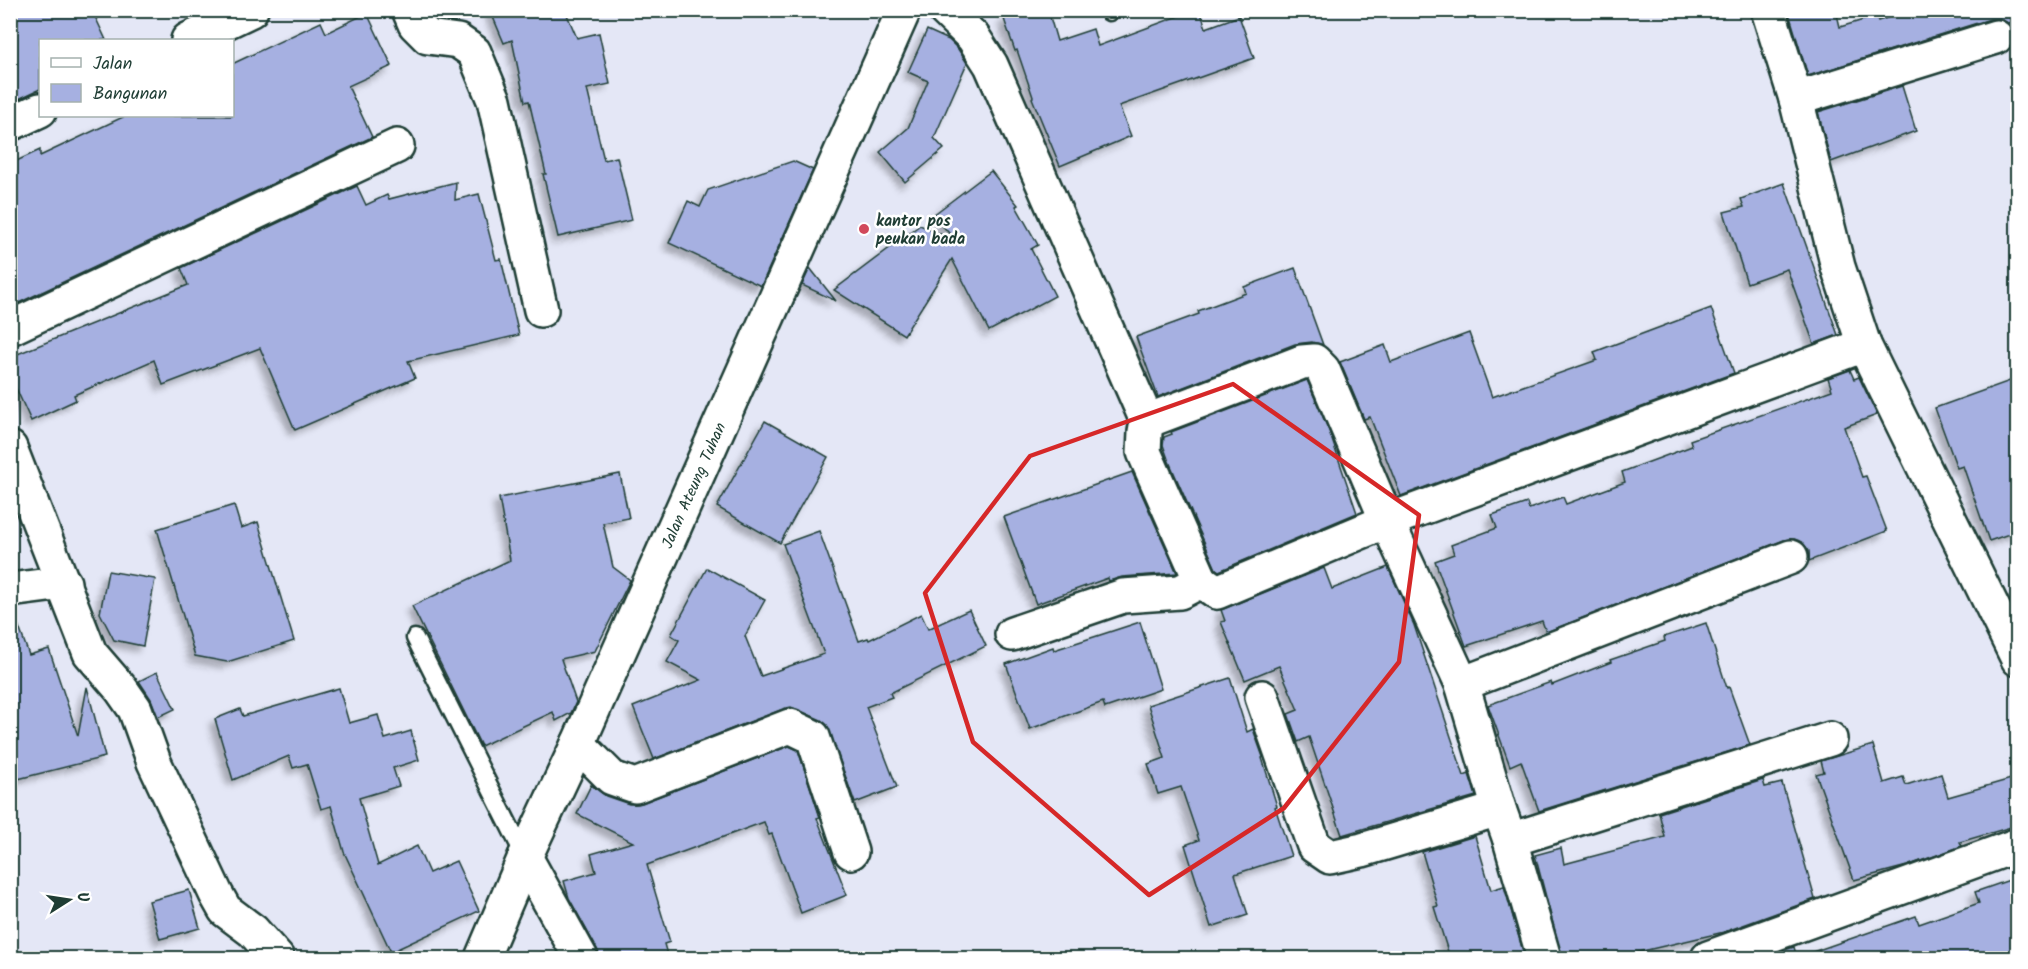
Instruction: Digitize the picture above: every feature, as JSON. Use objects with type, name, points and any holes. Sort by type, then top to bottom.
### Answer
[{"type":"street","points":[[190,39],[251,10]]},
{"type":"street","points":[[409,10],[415,24],[428,37],[458,41],[474,52],[494,100],[541,310]]},
{"type":"street","name":"Jalan Ateung Tuhan","points":[[482,958],[525,856],[578,744],[904,10]]},
{"type":"street","points":[[945,10],[973,38],[991,64],[1148,421],[1144,452],[1201,581],[1217,592],[1387,521],[1864,345]]},
{"type":"street","points":[[1768,10],[1796,99],[1838,267],[1864,345],[2018,659]]},
{"type":"street","points":[[1796,99],[1996,37]]},
{"type":"street","points":[[10,124],[39,110]]},
{"type":"street","points":[[10,328],[397,146]]},
{"type":"street","points":[[1148,421],[1302,362],[1314,362],[1323,370],[1387,521],[1462,684],[1544,958]]},
{"type":"street","points":[[10,448],[90,652],[135,709],[154,762],[216,894],[225,910],[253,931],[277,958]]},
{"type":"street","points":[[1462,684],[1791,557]]},
{"type":"street","points":[[1011,634],[1123,596],[1180,592],[1201,581]]},
{"type":"street","points":[[10,590],[64,583]]},
{"type":"street","points":[[1262,697],[1314,846],[1330,857],[1362,850],[1498,809]]},
{"type":"street","points":[[578,744],[612,778],[635,786],[790,726],[813,736],[850,852]]},
{"type":"street","points":[[1510,840],[1830,739]]},
{"type":"street","points":[[1708,958],[2018,845]]},
{"type":"street","points":[[525,856],[581,958]]},
{"type":"lane","points":[[414,638],[525,856]]},
{"type":"highlighted area","points":[[1233,384],[1419,515],[1399,662],[1284,808],[1149,895],[973,742],[925,593],[1030,456]]},
{"type":"building","points":[[10,10],[92,10],[106,39],[39,39],[39,89],[10,103]]},
{"type":"building","points":[[490,10],[565,10],[577,38],[599,33],[610,84],[587,89],[604,160],[617,157],[632,220],[558,237],[529,101],[525,102],[512,40],[504,43]]},
{"type":"building","points":[[1030,10],[1048,10],[1057,41],[1093,29],[1098,46],[1195,10],[1200,10],[1206,28],[1239,16],[1254,58],[1119,106],[1131,136],[1060,166],[1032,98],[1017,50],[1015,51],[1004,19]]},
{"type":"building","points":[[1788,10],[1836,10],[1840,27],[1877,16],[1878,21],[1911,10],[2018,10],[2018,20],[2008,23],[2000,19],[1990,19],[1808,76]]},
{"type":"building","points":[[367,13],[392,66],[348,86],[372,137],[10,307],[10,164],[40,150],[40,156],[123,117],[234,117],[234,63],[321,22],[326,33]]},
{"type":"building","points":[[927,30],[949,40],[967,63],[934,138],[944,149],[905,182],[880,152],[908,128],[928,81],[908,72]]},
{"type":"building","points":[[1902,86],[1916,131],[1831,162],[1818,112]]},
{"type":"building","points":[[793,161],[813,170],[761,286],[669,243],[688,201],[700,207],[708,190]]},
{"type":"building","points":[[991,171],[1018,205],[1016,206],[1038,245],[1031,249],[1055,296],[989,331],[952,259],[904,335],[834,290],[920,225],[956,241],[933,215]]},
{"type":"building","points":[[456,182],[455,200],[479,194],[496,260],[501,259],[519,335],[408,361],[415,378],[295,430],[260,348],[163,385],[154,360],[74,395],[76,400],[31,421],[10,375],[10,357],[188,285],[181,268],[357,186],[366,205],[387,195],[389,199]]},
{"type":"building","points":[[1784,183],[1838,335],[1814,344],[1787,269],[1747,283],[1724,212],[1744,207],[1741,199]]},
{"type":"building","points":[[810,268],[836,301],[802,285]]},
{"type":"building","points":[[1295,268],[1323,345],[1312,342],[1295,344],[1158,397],[1136,337],[1199,314],[1198,311],[1246,293],[1244,287]]},
{"type":"building","points":[[1711,308],[1734,373],[1401,496],[1370,417],[1364,419],[1340,362],[1385,345],[1391,362],[1469,333],[1492,397],[1597,360],[1594,352]]},
{"type":"building","points":[[1850,370],[1854,379],[1859,377],[1877,415],[1844,427],[1862,477],[1866,476],[1887,531],[1809,561],[1809,551],[1803,543],[1794,539],[1784,540],[1546,632],[1542,621],[1466,646],[1435,561],[1454,554],[1451,545],[1497,528],[1492,515],[1527,503],[1529,509],[1563,497],[1566,504],[1625,482],[1622,472],[1692,446],[1690,440],[1832,390],[1828,378]]},
{"type":"building","points":[[2018,378],[2018,531],[1989,541],[1963,466],[1957,468],[1935,408]]},
{"type":"building","points":[[1307,380],[1329,431],[1357,513],[1219,571],[1216,569],[1168,459],[1163,445],[1164,437],[1172,434],[1171,432]]},
{"type":"building","points":[[765,421],[828,457],[780,543],[717,507]]},
{"type":"building","points":[[1132,472],[1177,573],[1122,577],[1109,581],[1108,578],[1036,604],[1004,517]]},
{"type":"building","points":[[620,474],[629,518],[603,523],[613,567],[630,580],[595,651],[561,659],[576,702],[571,713],[556,721],[553,712],[481,746],[412,606],[510,560],[499,498]]},
{"type":"building","points":[[234,505],[241,528],[258,522],[294,641],[227,662],[195,656],[157,529]]},
{"type":"building","points":[[819,531],[859,641],[868,638],[869,640],[921,614],[928,629],[969,610],[986,646],[890,693],[892,697],[866,707],[897,787],[855,803],[827,725],[791,707],[654,759],[633,707],[701,680],[667,662],[679,640],[671,635],[707,568],[765,600],[745,636],[761,676],[824,654],[783,544]]},
{"type":"building","points":[[1388,567],[1414,625],[1464,776],[1469,774],[1476,796],[1342,835],[1309,737],[1298,742],[1288,714],[1298,710],[1279,666],[1245,680],[1221,622],[1225,621],[1221,610],[1324,568],[1332,589]]},
{"type":"building","points":[[108,571],[155,579],[143,646],[114,640],[100,613]]},
{"type":"building","points":[[10,613],[14,613],[29,655],[49,649],[78,736],[87,687],[105,757],[10,781]]},
{"type":"building","points":[[1140,622],[1161,689],[1105,708],[1103,702],[1030,729],[1006,664],[1053,647],[1054,650]]},
{"type":"building","points":[[1706,623],[1727,688],[1729,687],[1750,745],[1539,811],[1521,761],[1510,766],[1488,705],[1551,682],[1552,685],[1611,662],[1610,660],[1665,641],[1664,637]]},
{"type":"building","points":[[157,672],[175,709],[158,717],[151,699],[139,681]]},
{"type":"building","points":[[1230,678],[1247,732],[1253,729],[1263,757],[1277,806],[1275,807],[1291,856],[1235,874],[1248,915],[1211,927],[1185,845],[1199,840],[1181,787],[1158,794],[1148,764],[1165,758],[1148,705]]},
{"type":"building","points":[[339,688],[349,723],[378,715],[385,739],[411,731],[419,760],[393,768],[399,786],[359,798],[378,865],[417,846],[429,873],[456,861],[479,911],[391,952],[344,852],[331,806],[321,809],[307,764],[293,768],[289,756],[233,780],[215,719],[240,709],[243,716]]},
{"type":"building","points":[[1873,745],[1884,783],[1903,777],[1906,785],[1941,774],[1948,797],[2018,777],[2018,825],[1960,842],[1962,846],[1907,866],[1854,880],[1816,774],[1824,772],[1821,761]]},
{"type":"building","points":[[789,746],[798,750],[820,817],[817,818],[847,895],[801,913],[772,834],[769,835],[764,822],[647,865],[670,942],[664,944],[668,958],[600,958],[569,898],[564,881],[596,872],[591,854],[633,842],[577,814],[591,785],[606,796],[629,804],[642,803]]},
{"type":"building","points":[[1763,780],[1765,787],[1782,783],[1815,899],[1724,932],[1613,958],[1562,958],[1535,855],[1561,848],[1564,864],[1665,837],[1659,813]]},
{"type":"building","points":[[1475,836],[1491,890],[1504,886],[1525,958],[1450,958],[1434,907],[1438,906],[1422,852]]},
{"type":"building","points":[[2018,877],[2018,958],[1805,958],[1804,955],[1916,916],[1919,924],[1979,903],[1975,892]]},
{"type":"building","points":[[189,890],[200,928],[160,939],[149,901]]},
{"type":"building","points":[[1794,947],[1797,958],[1761,958]]},
{"type":"place","name":"kantor pos peukan bada","points":[[864,229]]}]
